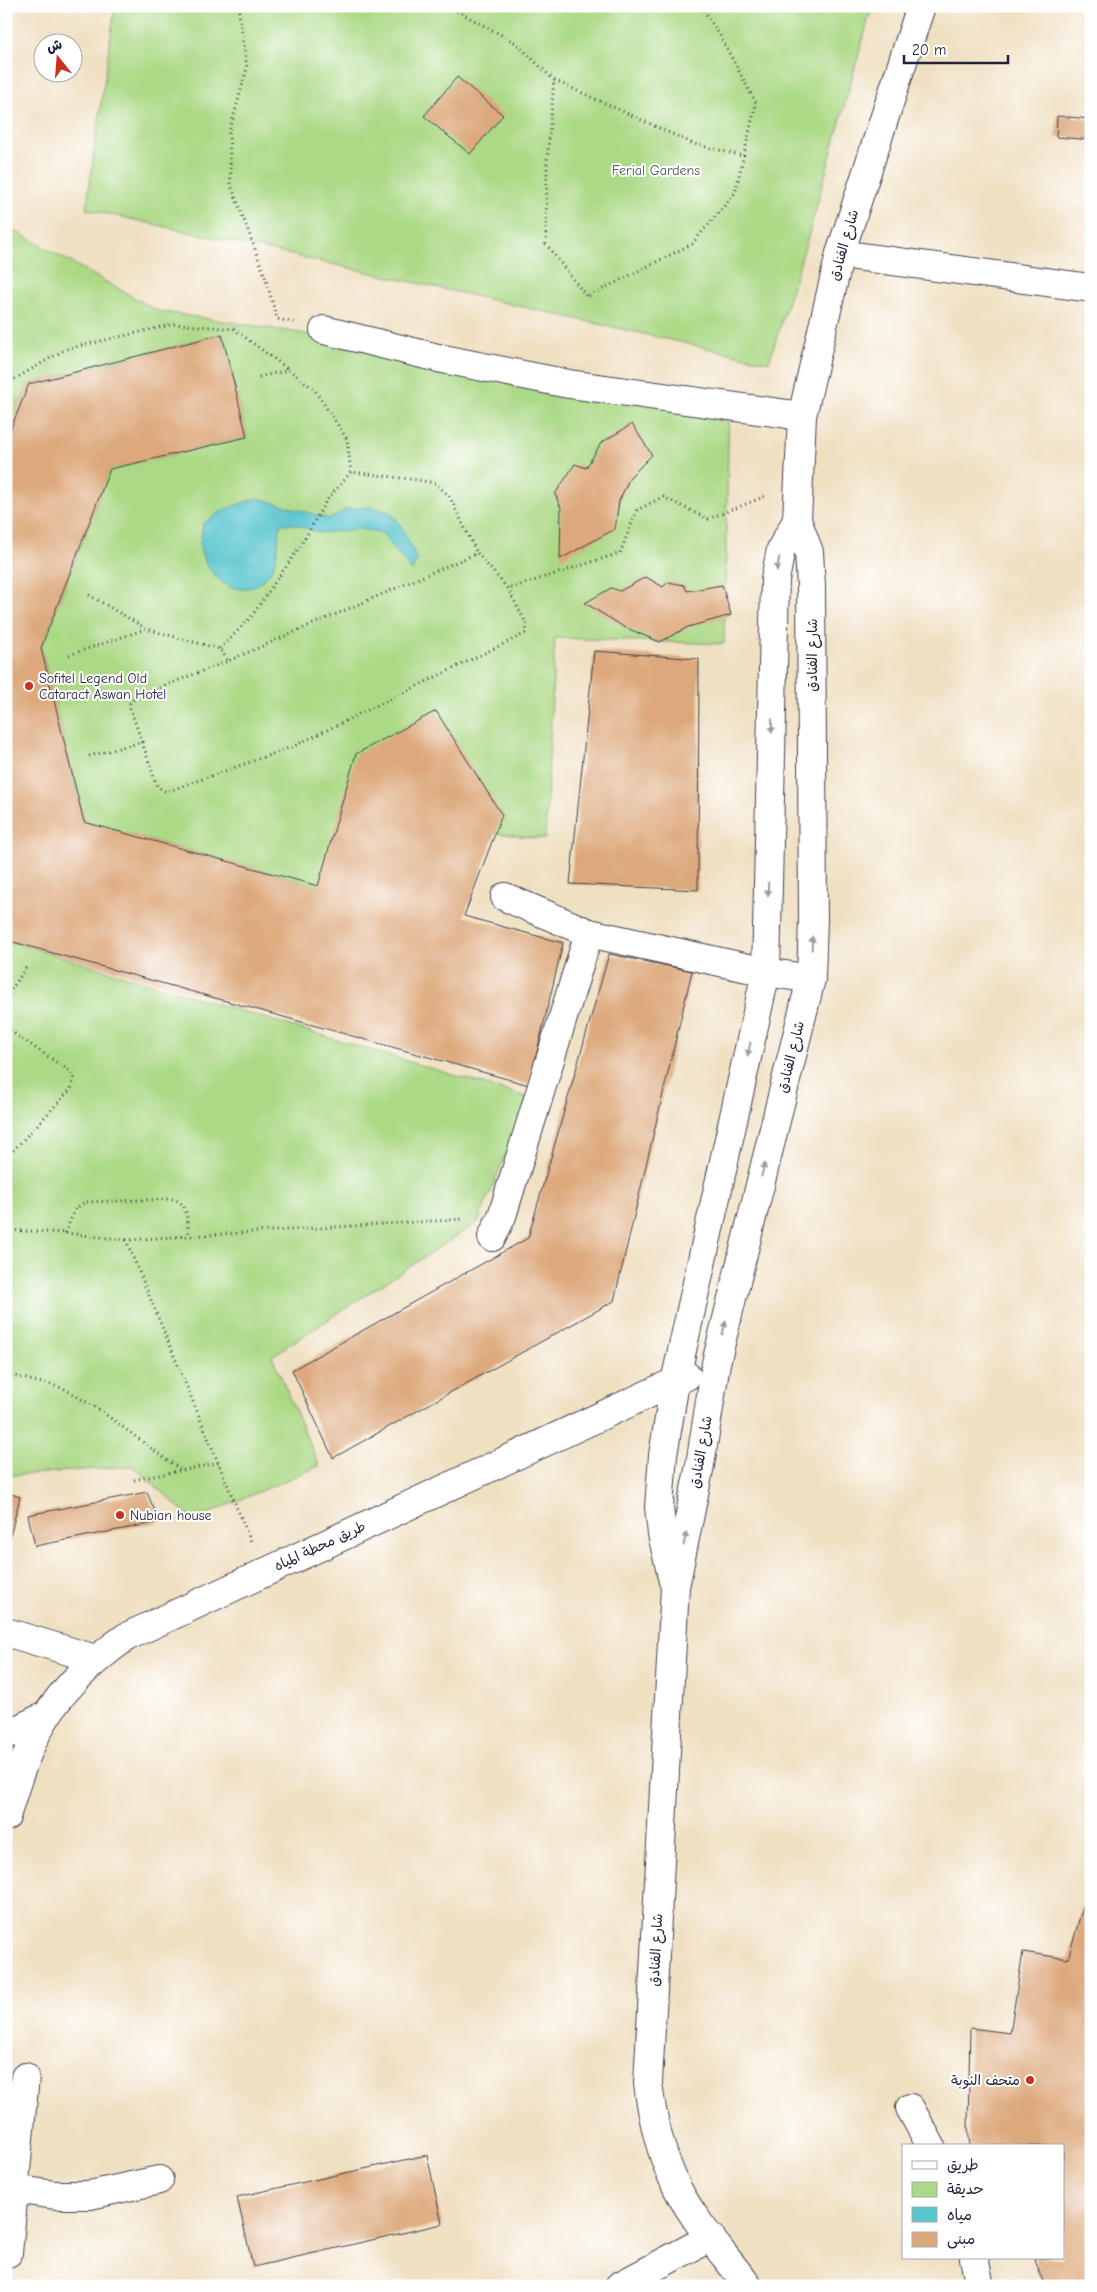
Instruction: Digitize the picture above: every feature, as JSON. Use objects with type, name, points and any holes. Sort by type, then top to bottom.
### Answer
[{"type":"street","name":"شارع الفنادق","points":[[748,2286],[691,2210],[674,2181],[661,2149],[652,2116],[648,2082],[675,1586],[700,1465],[716,1363],[811,979],[813,919],[812,586],[809,552],[797,520],[802,416],[840,254],[921,6]]},
{"type":"street","points":[[840,254],[1091,288]]},
{"type":"street","points":[[324,330],[438,358],[569,384],[802,416]]},
{"type":"street","name":"شارع الفنادق","points":[[675,1586],[662,1534],[660,1507],[663,1455],[675,1382],[766,972],[775,580],[781,549],[797,520]]},
{"type":"street","points":[[505,898],[589,933],[766,972],[811,979]]},
{"type":"street","points":[[497,1226],[589,933]]},
{"type":"street","name":"طريق محطة المياه","points":[[6,1816],[28,1750],[45,1716],[68,1686],[96,1659],[126,1637],[716,1363]]},
{"type":"street","points":[[6,1632],[96,1659]]},
{"type":"street","points":[[6,1735],[45,1716]]},
{"type":"street","points":[[8,2253],[10,2189],[25,2077]]},
{"type":"street","points":[[910,2108],[930,2144]]},
{"type":"street","points":[[10,2189],[55,2195],[90,2195],[159,2180]]},
{"type":"street","points":[[619,2286],[711,2237]]},
{"type":"street","points":[[974,2260],[980,2286]]},
{"type":"path","points":[[238,6],[247,68],[229,133],[231,185],[265,276],[277,319],[324,330]]},
{"type":"path","points":[[448,6],[452,10],[516,43],[554,80],[694,144],[743,156]]},
{"type":"path","points":[[554,80],[547,161],[546,244],[587,297],[692,244],[735,193],[756,103],[719,34],[701,6]]},
{"type":"path","points":[[6,384],[66,349],[175,324],[234,329],[314,389],[347,439],[351,472],[326,501],[301,545],[251,616],[220,649]]},
{"type":"path","points":[[258,377],[290,370]]},
{"type":"path","points":[[351,472],[418,480],[435,484],[449,496],[477,553],[508,589],[527,625],[526,633],[292,747],[166,792],[157,786],[130,708],[130,703],[136,697],[228,661],[477,553]]},
{"type":"path","points":[[508,589],[620,553],[637,510],[663,496],[708,518],[799,483]]},
{"type":"path","points":[[89,595],[146,629],[220,649],[228,661]]},
{"type":"path","points":[[69,655],[146,629]]},
{"type":"path","points":[[89,756],[142,742]]},
{"type":"path","points":[[6,998],[27,966]]},
{"type":"path","points":[[6,1028],[71,1072],[74,1078],[71,1089],[6,1158]]},
{"type":"path","points":[[65,1233],[75,1209],[85,1202],[173,1199],[180,1201],[185,1206],[189,1236]]},
{"type":"path","points":[[6,1230],[65,1233],[126,1240],[189,1236],[497,1226]]},
{"type":"path","points":[[126,1240],[263,1572]]},
{"type":"path","points":[[6,1374],[63,1388],[101,1411],[182,1472]]},
{"type":"path","points":[[134,1480],[182,1472],[219,1463]]},
{"type":"green space","name":"Ferial Gardens","points":[[115,6],[872,6],[808,237],[769,362],[86,209]]},
{"type":"green space","points":[[6,226],[158,311],[729,400],[724,644],[555,638],[545,839],[495,833],[318,886],[84,822],[41,648],[110,469],[247,437],[222,334],[29,384],[6,431]]},
{"type":"green space","points":[[6,940],[529,1098],[478,1222],[272,1356],[319,1466],[193,1520],[133,1466],[6,1476]]},
{"type":"water","points":[[258,498],[330,519],[347,509],[371,507],[389,512],[399,522],[417,559],[412,571],[382,533],[361,529],[320,533],[294,524],[281,524],[276,559],[272,569],[263,580],[252,587],[242,589],[232,587],[222,582],[213,574],[206,563],[200,548],[203,524],[225,509]]},
{"type":"building","points":[[457,77],[503,115],[470,154],[424,116]]},
{"type":"building","points":[[1057,116],[1091,119],[1091,140],[1056,137]]},
{"type":"building","name":"Sofitel Legend Old Cataract Aswan Hotel","points":[[222,334],[247,437],[110,469],[41,648],[84,822],[318,886],[356,754],[436,711],[502,815],[464,916],[563,943],[529,1085],[6,940],[6,440],[29,384]]},
{"type":"building","points":[[632,424],[652,455],[630,477],[619,501],[615,529],[560,559],[561,508],[555,494],[575,464],[586,468],[601,443]]},
{"type":"building","points":[[646,577],[663,587],[668,582],[684,585],[687,591],[722,585],[731,615],[688,627],[660,642],[624,627],[585,603],[611,588],[620,591]]},
{"type":"building","points":[[594,651],[699,659],[698,890],[570,884]]},
{"type":"building","points":[[609,954],[692,971],[614,1301],[333,1458],[292,1370],[528,1238]]},
{"type":"building","points":[[6,1492],[20,1497],[7,1548],[6,1547]]},
{"type":"building","points":[[147,1492],[159,1522],[35,1546],[28,1515]]},
{"type":"building","name":"متحف النوبة","points":[[1091,1878],[1091,2286],[1045,2286],[1035,2260],[1064,2260],[1064,2144],[970,2144],[968,2128],[970,2028],[1010,2033],[1023,1952],[1068,1959]]},
{"type":"building","points":[[427,2155],[442,2224],[253,2267],[237,2197]]},
{"type":"place","name":"Sofitel Legend Old Cataract Aswan Hotel","points":[[29,686]]},
{"type":"place","name":"Nubian house","points":[[120,1515]]},
{"type":"place","name":"متحف النوبة","points":[[1030,2080]]}]
